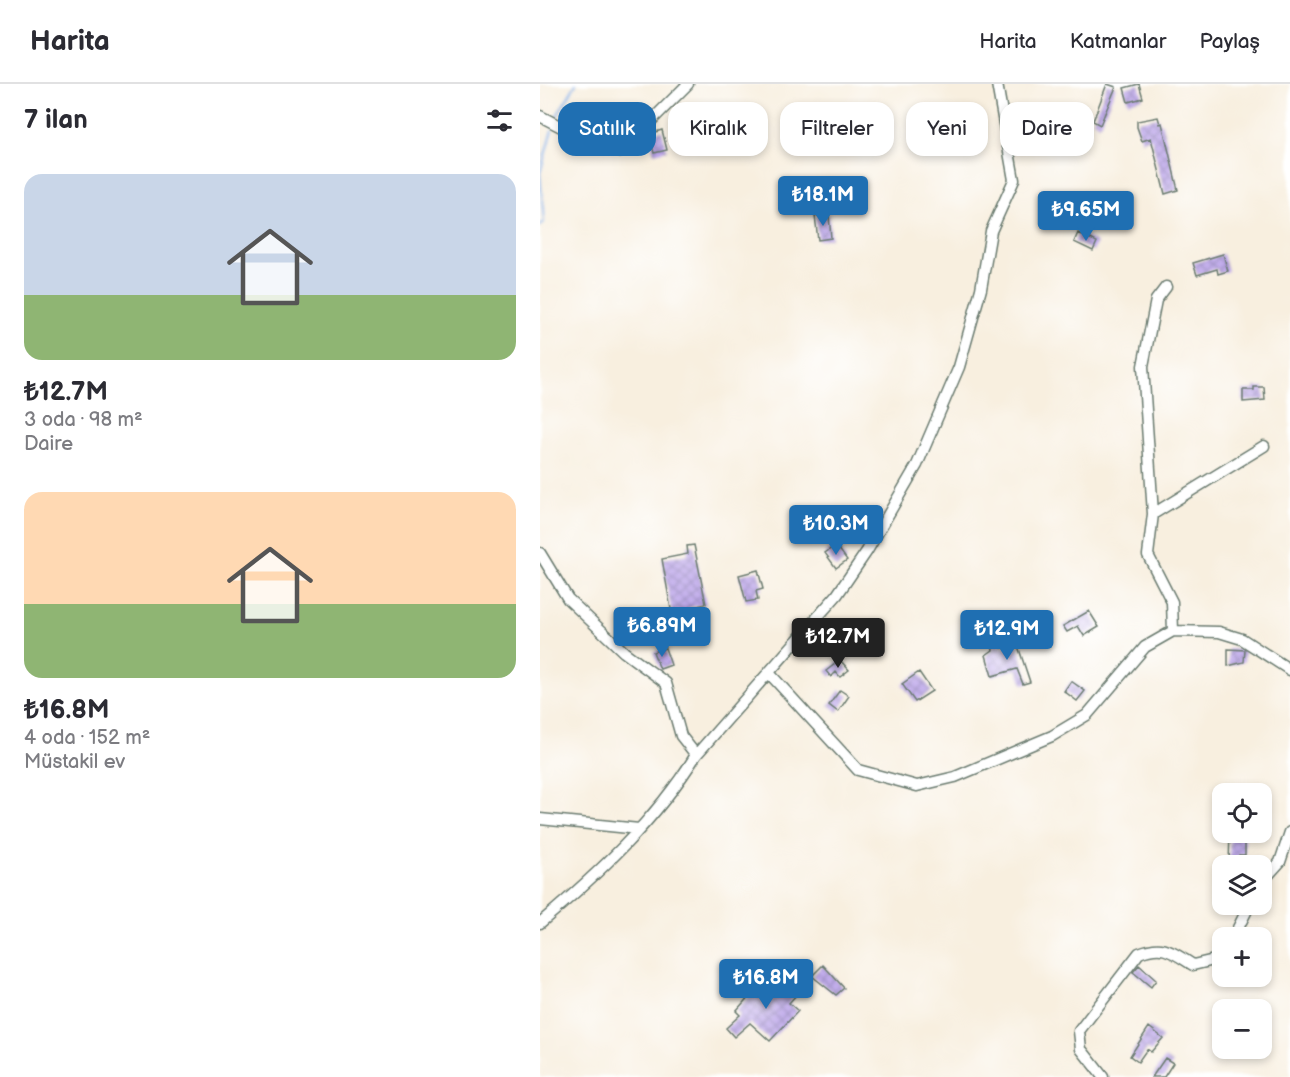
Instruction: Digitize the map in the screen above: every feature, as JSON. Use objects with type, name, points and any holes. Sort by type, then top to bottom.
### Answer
[{"type":"street","points":[[540,116],[600,147],[620,152],[688,84]]},
{"type":"street","points":[[540,923],[622,849],[696,755],[837,595],[867,551],[917,465],[959,367],[981,288],[992,231],[1014,180],[997,84]]},
{"type":"street","points":[[1166,287],[1156,300],[1143,366],[1153,514],[1148,555],[1172,602],[1173,631]]},
{"type":"street","points":[[1153,514],[1264,446]]},
{"type":"street","points":[[540,553],[568,599],[624,652],[666,683],[681,736],[696,755]]},
{"type":"street","points":[[769,673],[858,770],[917,786],[955,777],[1052,736],[1087,715],[1145,647],[1173,631],[1219,632],[1242,639],[1290,670]]},
{"type":"street","points":[[540,819],[639,829]]},
{"type":"street","points":[[1272,871],[1280,862],[1290,832]]},
{"type":"street","points":[[1103,1077],[1081,1049],[1079,1031],[1139,953],[1152,947],[1169,950],[1193,965],[1212,960]]},
{"type":"building","points":[[1107,84],[1116,87],[1100,125],[1094,122]]},
{"type":"building","points":[[1139,84],[1143,98],[1128,102],[1124,88]]},
{"type":"building","points":[[1158,117],[1160,124],[1162,123],[1178,190],[1165,194],[1151,138],[1142,141],[1137,127],[1137,121]]},
{"type":"building","points":[[662,130],[667,150],[656,153],[656,132]]},
{"type":"building","points":[[829,215],[831,238],[818,240],[815,216]]},
{"type":"building","points":[[1078,233],[1097,242],[1093,251],[1074,242]]},
{"type":"building","points":[[1223,254],[1228,271],[1218,274],[1217,269],[1197,275],[1193,263]]},
{"type":"building","points":[[1254,387],[1264,387],[1265,400],[1243,402],[1243,390],[1254,390]]},
{"type":"building","points":[[694,545],[706,604],[688,608],[692,622],[674,626],[662,559],[688,554],[687,546]]},
{"type":"building","points":[[836,545],[847,560],[836,568],[825,553]]},
{"type":"building","points":[[758,570],[763,589],[756,591],[758,600],[746,602],[739,575]]},
{"type":"building","points":[[1089,611],[1099,627],[1084,636],[1078,626],[1067,632],[1063,626]]},
{"type":"building","points":[[1000,640],[1002,648],[1017,643],[1030,682],[1023,684],[1017,669],[992,676],[986,655],[993,650],[991,642]]},
{"type":"building","points":[[665,648],[671,665],[660,669],[653,652]]},
{"type":"building","points":[[1228,649],[1245,650],[1244,662],[1228,666]]},
{"type":"building","points":[[840,660],[849,670],[840,677],[836,672],[831,677],[826,671]]},
{"type":"building","points":[[919,672],[932,691],[915,702],[902,684]]},
{"type":"building","points":[[1071,681],[1085,691],[1077,701],[1064,691]]},
{"type":"building","points":[[840,690],[849,696],[838,712],[829,705]]},
{"type":"building","points":[[1230,843],[1245,843],[1245,855],[1229,855]]},
{"type":"building","points":[[823,965],[844,988],[836,995],[812,976]]},
{"type":"building","points":[[1139,965],[1156,980],[1151,987],[1133,972]]},
{"type":"building","points":[[767,976],[781,988],[785,984],[797,994],[789,1003],[798,1011],[770,1041],[750,1023],[734,1037],[726,1028],[740,1015],[736,1011]]},
{"type":"building","points":[[1149,1027],[1163,1038],[1151,1052],[1147,1049],[1138,1062],[1130,1056]]},
{"type":"building","points":[[1165,1058],[1173,1063],[1164,1077],[1152,1077]]},
{"type":"waterway","points":[[556,117],[576,84]]},
{"type":"waterway","points":[[540,173],[552,130]]},
{"type":"waterway","points":[[540,174],[544,222],[540,226]]}]
